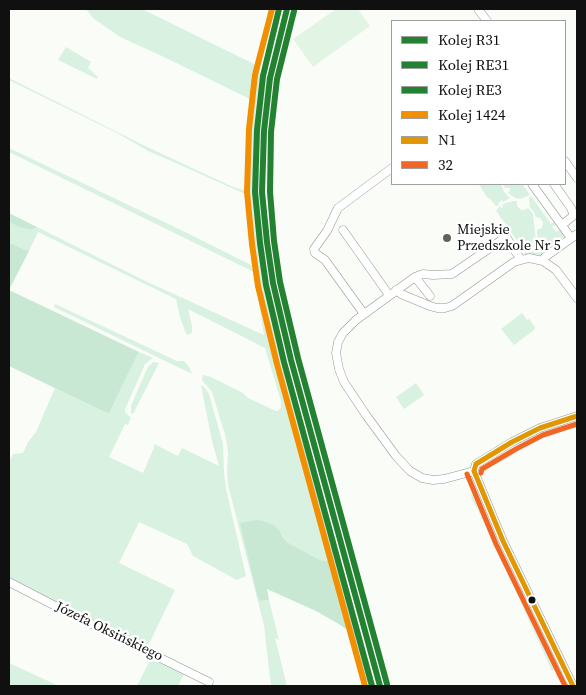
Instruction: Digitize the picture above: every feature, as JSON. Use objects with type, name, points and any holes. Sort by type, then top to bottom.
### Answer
[{"type":"street","points":[[478,9],[486,20]]},
{"type":"street","points":[[566,162],[577,178]]},
{"type":"street","points":[[364,314],[325,260],[315,253],[314,249],[327,231],[338,208],[391,169]]},
{"type":"street","points":[[533,185],[562,225],[574,236],[546,256],[543,261]]},
{"type":"street","points":[[555,185],[573,213],[573,216],[562,225]]},
{"type":"street","points":[[344,230],[389,295]]},
{"type":"street","points":[[474,471],[437,480],[422,478],[412,473],[396,456],[344,382],[336,356],[337,345],[343,333],[351,324],[415,276],[423,274],[452,274],[506,237],[521,260]]},
{"type":"street","points":[[396,290],[430,306],[446,308],[452,306],[514,262],[529,258],[543,261],[556,270],[577,298]]},
{"type":"street","points":[[415,276],[430,296]]},
{"type":"street","points":[[573,686],[503,541],[474,471],[476,464],[518,439],[540,428],[577,416]]},
{"type":"street","name":"Józefa Oksińskiego","points":[[9,582],[209,682]]},
{"type":"green space","points":[[86,9],[142,9],[256,65],[261,76],[268,77],[263,108],[259,166],[266,264],[268,280],[280,326],[276,338],[304,444],[300,446],[327,561],[320,560],[287,542],[280,531],[262,601],[269,600],[279,640],[275,638],[287,686],[271,686],[264,625],[228,485],[226,438],[212,392],[202,380],[203,375],[211,377],[243,393],[248,398],[278,411],[281,407],[281,401],[265,348],[188,309],[192,333],[187,335],[176,299],[38,232],[29,251],[9,243],[9,222],[21,228],[32,230],[37,227],[143,280],[264,335],[254,272],[9,152],[9,148],[256,266],[245,194],[150,152],[117,133],[9,80],[9,78],[205,174],[231,186],[246,190],[248,184],[249,129],[254,101],[120,37],[93,18]]},
{"type":"green space","points":[[336,9],[358,9],[370,26],[313,67],[293,39]]},
{"type":"green space","points":[[66,47],[91,62],[88,68],[98,77],[97,79],[58,60]]},
{"type":"green space","points":[[480,185],[501,185],[504,192],[510,198],[503,202],[502,200],[496,206],[486,196]]},
{"type":"green space","points":[[504,185],[523,185],[530,195],[520,199],[515,198],[508,193],[510,188],[505,188]]},
{"type":"green space","points":[[531,196],[551,224],[555,221],[557,224],[552,227],[556,232],[561,229],[564,234],[555,243],[538,243],[537,230],[542,228],[543,222],[540,218],[536,217],[530,207],[529,198]]},
{"type":"green space","points":[[517,201],[517,206],[521,210],[528,208],[533,214],[535,243],[518,242],[509,229],[510,227],[508,227],[496,211],[500,206],[502,208],[502,205]]},
{"type":"green space","points":[[9,213],[37,227],[32,230],[21,228],[9,222]]},
{"type":"green space","points":[[9,243],[29,251],[9,290]]},
{"type":"green space","points":[[524,246],[541,247],[546,254],[540,257],[526,256],[521,249]]},
{"type":"green space","points":[[9,290],[139,352],[109,414],[9,366]]},
{"type":"green space","points":[[55,304],[177,361],[184,361],[192,374],[54,307]]},
{"type":"green space","points":[[522,313],[535,327],[534,330],[514,345],[501,329]]},
{"type":"green space","points":[[139,352],[153,358],[145,364],[125,409],[125,412],[131,418],[128,425],[125,424],[109,457],[143,473],[154,444],[178,456],[182,448],[219,466],[201,385],[205,388],[209,394],[223,444],[226,489],[246,576],[237,580],[193,556],[187,544],[139,522],[119,563],[175,590],[147,648],[9,579],[9,459],[13,454],[23,453],[28,442],[36,432],[55,388],[109,414]]},
{"type":"green space","points":[[153,362],[159,363],[133,414],[131,413],[131,406],[148,367]]},
{"type":"green space","points":[[416,383],[424,395],[404,409],[396,397]]},
{"type":"green space","points":[[304,444],[370,683],[360,678],[349,631],[316,611],[267,589],[269,600],[261,601],[258,598],[240,523],[257,520],[275,526],[287,542],[320,560],[327,561],[300,445]]},
{"type":"green space","points":[[473,495],[507,564],[504,567],[471,498]]},
{"type":"green space","points":[[507,572],[511,572],[556,668],[552,671]]},
{"type":"green space","points":[[151,658],[185,672],[178,686],[137,686]]},
{"type":"green space","points":[[9,663],[59,686],[9,686]]},
{"type":"railway","points":[[279,339],[374,686]]},
{"type":"railway","points":[[359,587],[386,686]]},
{"type":"rail line","name":"1424","points":[[272,9],[255,75],[249,129],[247,192],[252,244],[258,286],[277,364],[365,686]]},
{"type":"rail line","name":"RE31","points":[[279,9],[263,76],[257,130],[255,192],[260,243],[266,285],[284,362],[372,686]]},
{"type":"rail line","name":"R31","points":[[287,9],[270,78],[264,131],[262,192],[267,242],[273,283],[291,360],[380,686]]},
{"type":"rail line","name":"RE3","points":[[294,11],[277,79],[271,132],[270,192],[274,241],[280,282],[298,358],[387,684]]},
{"type":"transit line","name":"N1","points":[[474,471],[476,464],[512,442],[540,428],[577,416]]},
{"type":"transit line","name":"32","points":[[481,473],[482,469],[543,435],[577,424]]},
{"type":"transit line","name":"N1","points":[[474,471],[503,541],[573,686]]},
{"type":"transit line","name":"32","points":[[467,474],[496,544],[565,686]]},
{"type":"place","name":"Miejskie Przedszkole Nr 5","points":[[447,238]]}]
